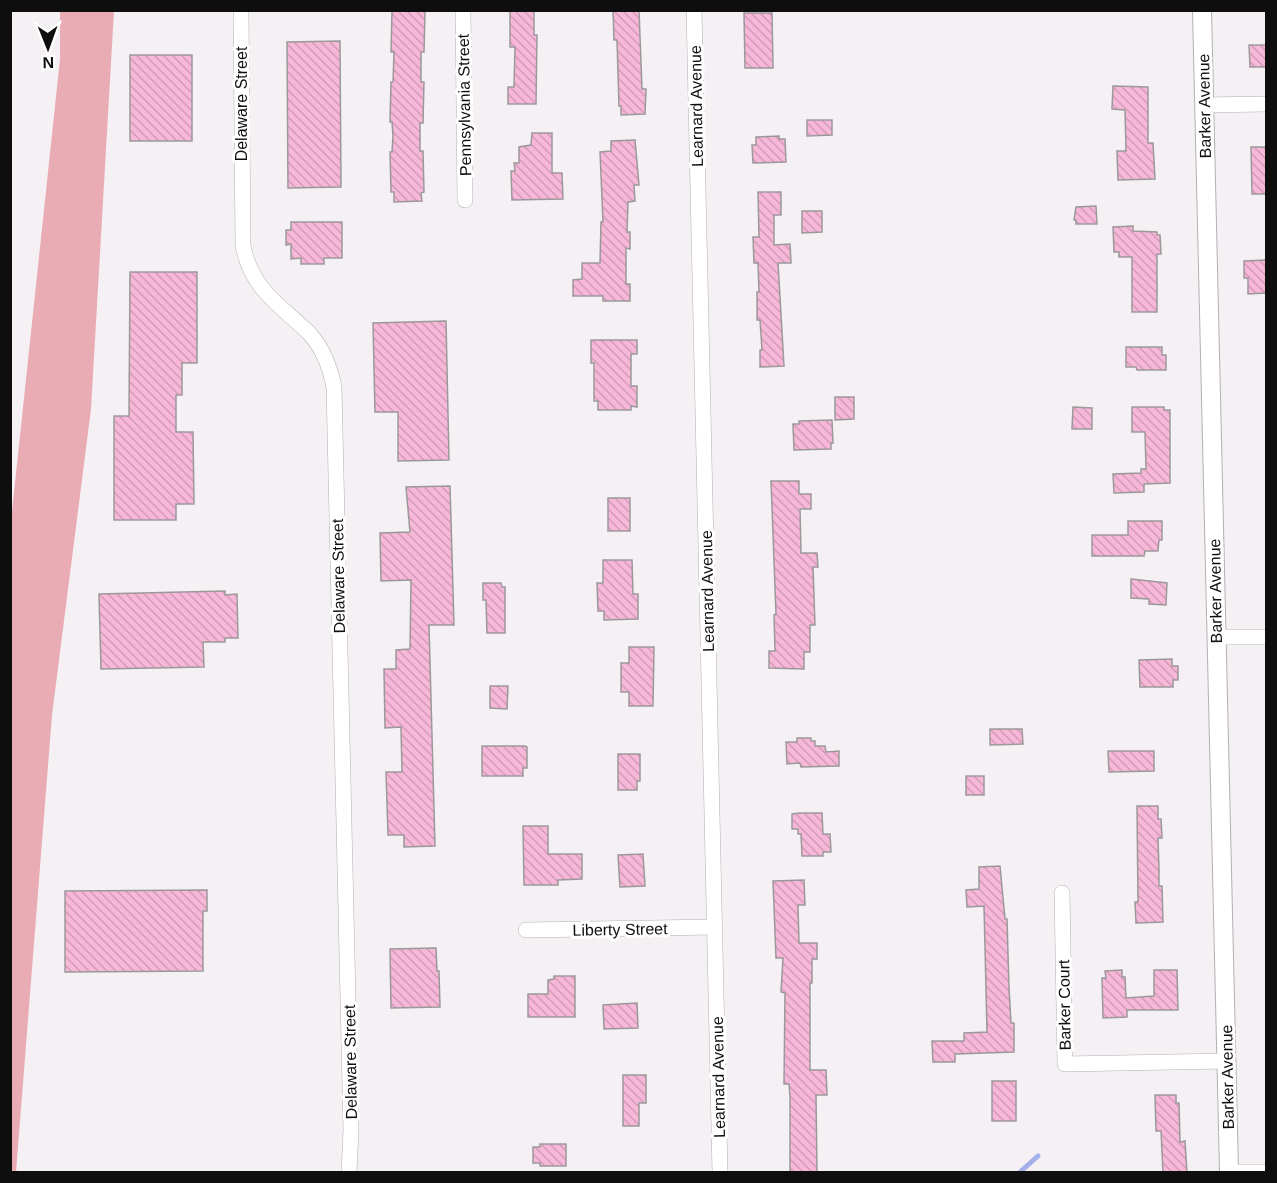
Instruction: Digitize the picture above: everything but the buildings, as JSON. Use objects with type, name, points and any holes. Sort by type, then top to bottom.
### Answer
[{"type":"street","name":"Delaware Street","points":[[241,10],[243,246],[246,263],[261,288],[309,334],[319,347],[329,366],[334,387],[351,1130],[348,1173]]},
{"type":"street","name":"Pennsylvania Street","points":[[463,10],[465,200]]},
{"type":"street","name":"Learnard Avenue","points":[[694,10],[720,1173]]},
{"type":"street","name":"Barker Avenue","points":[[1202,10],[1229,1172]]},
{"type":"street","points":[[1204,105],[1266,104]]},
{"type":"street","points":[[1216,637],[1266,637]]},
{"type":"street","name":"Barker Court","points":[[1062,893],[1065,1064],[1226,1061]]},
{"type":"street","name":"Liberty Street","points":[[526,930],[714,927]]},
{"type":"street","points":[[1229,1172],[1266,1172]]},
{"type":"shaded area","points":[[60,11],[114,11],[91,409],[52,715],[16,1172],[11,1172],[10,530],[60,59]]},
{"type":"waterway","points":[[1020,1172],[1038,1156]]}]
